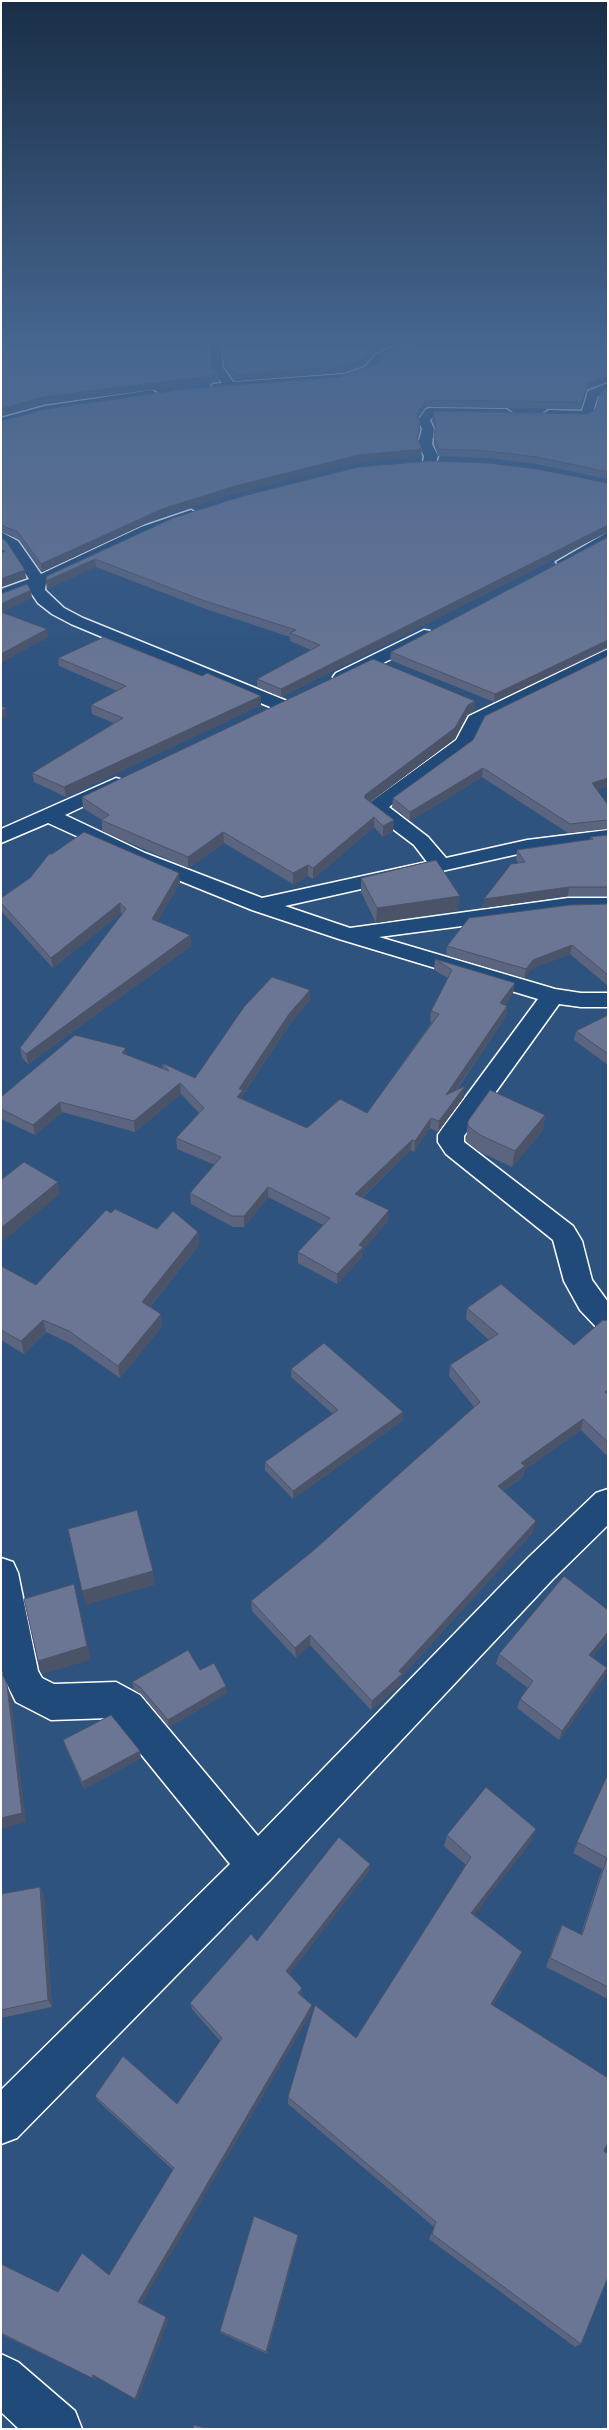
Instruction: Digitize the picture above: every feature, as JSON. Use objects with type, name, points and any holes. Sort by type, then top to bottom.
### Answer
[{"type":"street","points":[[414,463],[447,462]]},
{"type":"street","points":[[1,595],[38,581],[146,530],[203,510]]},
{"type":"street","points":[[1,536],[13,544],[38,581],[37,590],[44,600],[58,611],[281,706]]},
{"type":"street","points":[[552,568],[608,536]]},
{"type":"street","points":[[322,686],[441,626]]},
{"type":"street","points":[[440,864],[421,841],[376,806],[464,743],[475,720],[608,654]]},
{"type":"street","points":[[372,661],[391,669]]},
{"type":"street","points":[[588,664],[608,669]]},
{"type":"street","points":[[265,713],[298,698]]},
{"type":"street","points":[[474,703],[493,710]]},
{"type":"street","points":[[1,837],[129,778]]},
{"type":"street","points":[[50,816],[138,857],[260,905],[347,934],[553,996],[580,1000],[608,1000]]},
{"type":"street","points":[[260,905],[527,846],[608,836]]},
{"type":"street","points":[[347,934],[568,905],[608,905]]},
{"type":"street","points":[[553,996],[451,1135],[451,1142],[455,1148],[563,1234],[568,1241],[578,1281],[590,1302],[608,1322]]},
{"type":"street","points":[[1,2122],[256,1866],[541,1568],[608,1503]]},
{"type":"street","points":[[1,1573],[21,1676],[29,1690],[51,1702],[116,1700],[127,1708],[256,1866]]},
{"type":"street","points":[[1,2379],[57,2429]]},
{"type":"building","points":[[1,458],[345,458],[232,487],[162,509],[41,564],[18,532],[1,525]]},
{"type":"building","points":[[544,458],[608,458],[608,472]]},
{"type":"building","points":[[430,461],[488,463],[537,469],[608,483],[608,525],[281,689],[257,679],[320,645],[290,633],[296,630],[202,600],[95,559],[46,581],[47,576],[173,518],[243,496],[358,467]]},
{"type":"building","points":[[608,537],[608,640],[495,694],[391,652]]},
{"type":"building","points":[[1,538],[6,541],[25,570],[1,579],[1,553],[5,551],[1,550]]},
{"type":"building","points":[[27,584],[31,590],[1,604],[1,594]]},
{"type":"building","points":[[1,612],[47,629],[1,654]]},
{"type":"building","points":[[104,637],[202,676],[207,673],[261,696],[64,787],[32,773],[123,718],[91,705],[126,686],[58,658]]},
{"type":"building","points":[[608,656],[608,778],[592,783],[608,805],[608,820],[570,824],[483,768],[410,812],[393,798],[473,740],[485,716]]},
{"type":"building","points":[[373,659],[475,701],[468,705],[455,728],[365,795],[365,798],[394,820],[383,826],[374,817],[313,868],[308,865],[293,873],[223,832],[188,857],[101,820],[109,815],[82,797]]},
{"type":"building","points":[[84,832],[179,873],[152,919],[190,935],[26,1054],[20,1048],[126,909],[120,903],[51,958],[1,903],[1,898],[30,878],[49,854],[52,854]]},
{"type":"building","points":[[608,835],[608,887],[569,887],[484,899],[511,864],[525,862],[517,850],[593,839],[590,837]]},
{"type":"building","points":[[436,860],[460,896],[377,908],[361,878]]},
{"type":"building","points":[[608,904],[608,975],[572,945],[533,960],[526,969],[447,946],[469,918],[570,905]]},
{"type":"building","points":[[435,959],[515,983],[500,1003],[507,1006],[446,1095],[465,1086],[439,1121],[431,1118],[415,1141],[412,1140],[355,1194],[389,1210],[359,1245],[363,1247],[337,1274],[298,1252],[330,1218],[268,1187],[244,1216],[232,1216],[190,1193],[221,1157],[176,1138],[204,1108],[180,1083],[134,1121],[60,1102],[33,1125],[1,1109],[1,1097],[75,1035],[126,1048],[122,1053],[169,1071],[162,1063],[195,1078],[244,1007],[272,977],[310,990],[289,1014],[239,1089],[243,1090],[237,1097],[307,1128],[340,1099],[367,1113],[439,1014],[431,1011],[452,970]]},
{"type":"building","points":[[608,1015],[608,1054],[576,1031]]},
{"type":"building","points":[[490,1090],[545,1115],[515,1151],[480,1135],[468,1126],[468,1121]]},
{"type":"building","points":[[24,1162],[58,1182],[1,1228],[1,1180]]},
{"type":"building","points":[[115,1209],[157,1229],[173,1211],[198,1232],[142,1302],[161,1314],[118,1366],[69,1331],[43,1320],[21,1341],[1,1330],[1,1266],[36,1285],[106,1210],[111,1213]]},
{"type":"building","points":[[501,1284],[574,1345],[603,1320],[608,1321],[608,1390],[605,1392],[608,1394],[608,1442],[583,1419],[521,1463],[525,1466],[498,1486],[536,1521],[399,1671],[402,1674],[372,1701],[310,1635],[295,1648],[251,1601],[314,1550],[480,1402],[450,1365],[498,1334],[467,1308]]},
{"type":"building","points":[[324,1343],[403,1412],[293,1491],[265,1462],[338,1410],[291,1369]]},
{"type":"building","points":[[137,1510],[153,1571],[82,1591],[68,1529]]},
{"type":"building","points":[[564,1576],[608,1610],[608,1632],[589,1655],[607,1668],[562,1731],[520,1699],[533,1681],[499,1654]]},
{"type":"building","points":[[74,1584],[87,1646],[38,1661],[24,1599]]},
{"type":"building","points":[[188,1650],[200,1670],[214,1663],[226,1686],[168,1720],[140,1687],[132,1682]]},
{"type":"building","points":[[1,1671],[7,1685],[22,1813],[1,1818]]},
{"type":"building","points":[[111,1715],[140,1751],[82,1782],[63,1740]]},
{"type":"building","points":[[608,1774],[608,1987],[550,1958],[562,1925],[582,1935],[607,1858],[577,1842]]},
{"type":"building","points":[[486,1787],[536,1829],[471,1913],[522,1952],[491,2004],[608,2078],[608,2142],[604,2151],[608,2154],[608,2277],[581,2344],[432,2234],[436,2222],[288,2097],[315,2005],[356,2038],[471,1857],[447,1835]]},
{"type":"building","points":[[339,1837],[370,1864],[286,1971],[302,1988],[298,1993],[312,2005],[138,2302],[166,2317],[135,2399],[93,2375],[92,2378],[1,2333],[1,2264],[58,2292],[82,2253],[109,2275],[174,2168],[95,2096],[123,2056],[177,2104],[222,2038],[190,2003],[251,1934],[257,1941]]},
{"type":"building","points":[[40,1887],[48,2000],[1,2010],[1,1894]]},
{"type":"building","points":[[254,2216],[298,2235],[266,2352],[220,2331]]},
{"type":"building","points":[[194,2425],[207,2429],[193,2429]]}]
